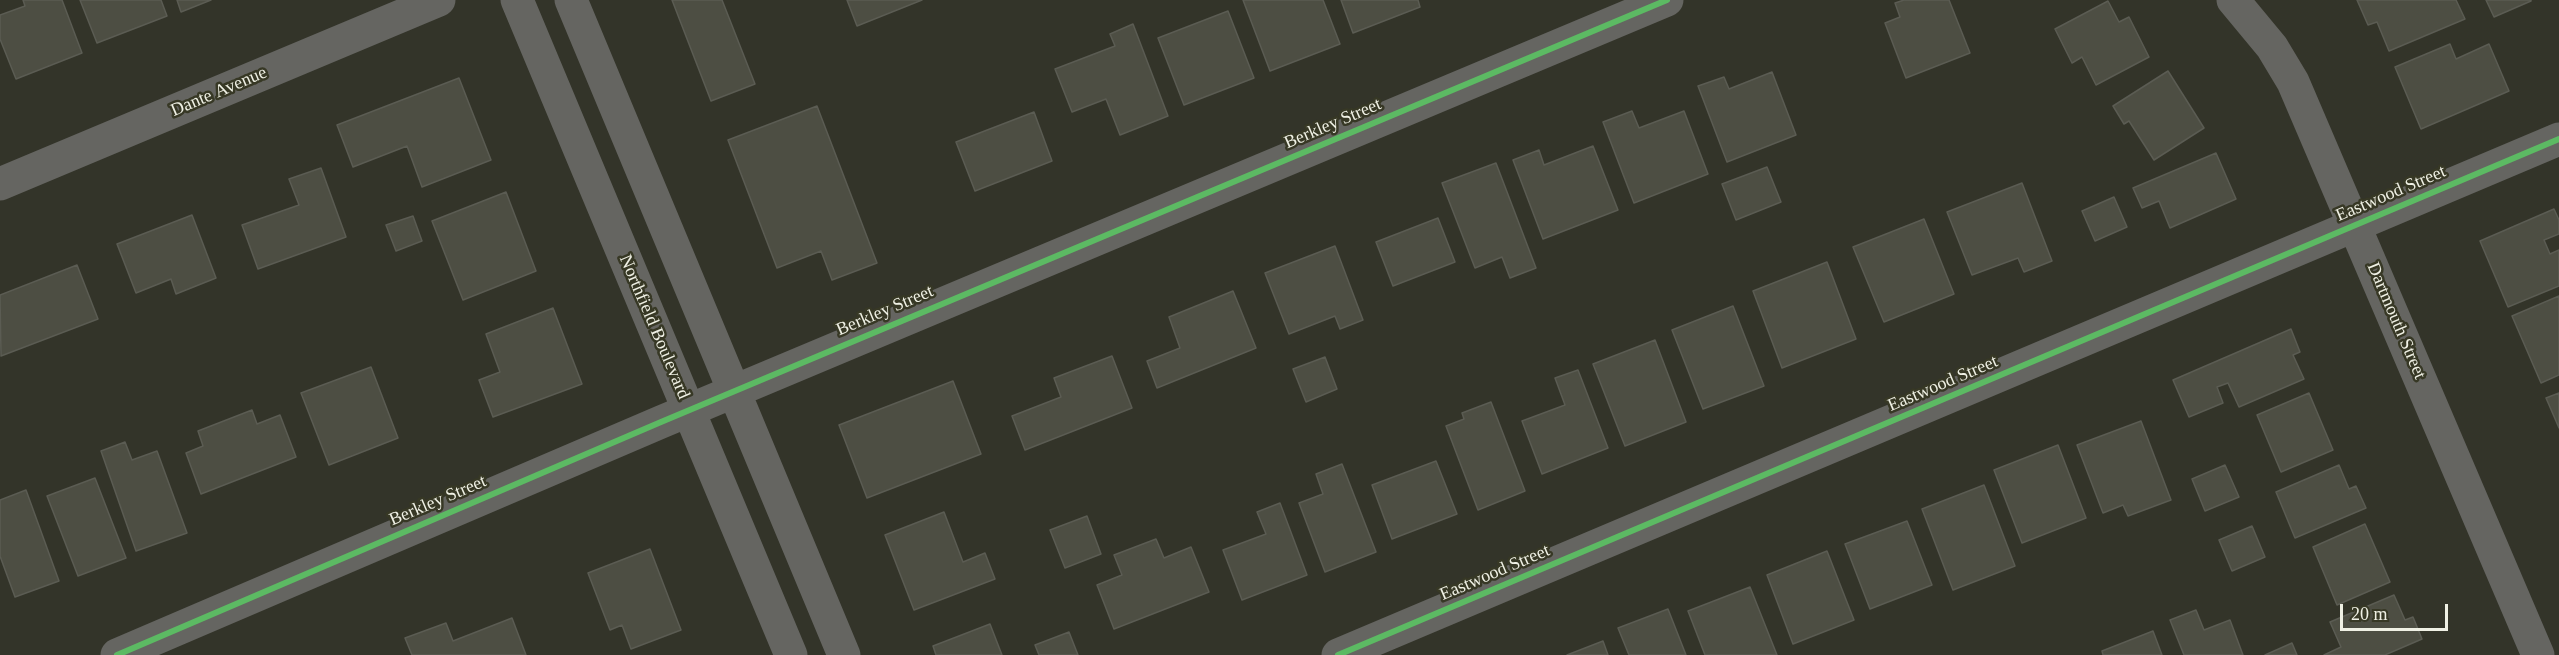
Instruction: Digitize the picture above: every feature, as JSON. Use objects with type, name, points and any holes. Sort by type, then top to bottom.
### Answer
[{"type":"street","name":"Dante Avenue","points":[[0,184],[439,0]]},
{"type":"street","name":"Northfield Boulevard","points":[[517,0],[791,655]]},
{"type":"street","points":[[571,0],[844,655]]},
{"type":"street","name":"Berkley Street","points":[[117,655],[689,410],[1667,0]]},
{"type":"street","name":"Dartmouth Street","points":[[2233,0],[2272,47],[2293,82],[2538,655]]},
{"type":"street","name":"Eastwood Street","points":[[1338,655],[2559,139]]},
{"type":"building","points":[[23,0],[62,0],[82,53],[16,79],[0,39],[0,15],[25,6]]},
{"type":"building","points":[[80,0],[161,0],[167,16],[97,43]]},
{"type":"building","points":[[177,0],[211,0],[181,12]]},
{"type":"building","points":[[672,0],[722,0],[755,84],[711,101]]},
{"type":"building","points":[[847,0],[922,0],[857,26]]},
{"type":"building","points":[[1243,0],[1323,0],[1340,44],[1270,71]]},
{"type":"building","points":[[1341,0],[1418,0],[1420,7],[1353,33]]},
{"type":"building","points":[[1904,0],[1949,0],[1970,53],[1906,78],[1885,23],[1900,17],[1895,3]]},
{"type":"building","points":[[2357,0],[2456,0],[2465,19],[2389,51],[2377,22],[2368,25]]},
{"type":"building","points":[[2486,0],[2531,0],[2531,1],[2494,17]]},
{"type":"building","points":[[2108,1],[2119,22],[2129,17],[2149,57],[2096,85],[2082,57],[2072,63],[2055,29]]},
{"type":"building","points":[[1228,11],[1254,78],[1184,105],[1158,38]]},
{"type":"building","points":[[1133,24],[1168,116],[1120,135],[1106,99],[1072,112],[1055,69],[1115,46],[1110,34]]},
{"type":"building","points":[[2450,44],[2456,59],[2489,44],[2509,91],[2421,129],[2395,67]]},
{"type":"building","points":[[2168,71],[2204,128],[2154,160],[2129,121],[2124,124],[2113,106]]},
{"type":"building","points":[[1772,72],[1796,135],[1727,162],[1698,86],[1724,77],[1729,89]]},
{"type":"building","points":[[459,78],[491,160],[422,187],[407,146],[353,167],[337,125]]},
{"type":"building","points":[[817,106],[877,263],[832,280],[821,251],[777,268],[728,140]]},
{"type":"building","points":[[1632,111],[1639,128],[1684,111],[1708,174],[1634,203],[1603,122]]},
{"type":"building","points":[[1034,112],[1052,161],[975,191],[956,142]]},
{"type":"building","points":[[1593,146],[1618,210],[1543,239],[1513,160],[1539,150],[1544,165]]},
{"type":"building","points":[[2216,153],[2236,199],[2170,228],[2159,201],[2142,208],[2133,188]]},
{"type":"building","points":[[1496,163],[1536,268],[1510,278],[1502,257],[1475,268],[1442,183]]},
{"type":"building","points":[[1767,167],[1781,202],[1736,220],[1722,184]]},
{"type":"building","points":[[321,168],[346,237],[258,269],[242,225],[299,205],[289,179]]},
{"type":"building","points":[[2022,183],[2052,261],[2024,272],[2018,258],[1972,275],[1947,212]]},
{"type":"building","points":[[506,192],[536,271],[463,300],[432,221]]},
{"type":"building","points":[[2114,197],[2127,227],[2095,241],[2082,211]]},
{"type":"building","points":[[2554,209],[2559,220],[2559,234],[2544,240],[2550,254],[2559,250],[2559,286],[2508,307],[2480,241]]},
{"type":"building","points":[[192,215],[216,278],[176,294],[171,279],[136,293],[117,244]]},
{"type":"building","points":[[413,216],[422,241],[396,251],[386,225]]},
{"type":"building","points":[[1438,218],[1455,262],[1393,286],[1376,242]]},
{"type":"building","points":[[1924,219],[1954,294],[1884,322],[1853,247]]},
{"type":"building","points":[[1335,246],[1363,320],[1340,329],[1335,316],[1289,334],[1265,273]]},
{"type":"building","points":[[1827,262],[1856,339],[1782,368],[1753,291]]},
{"type":"building","points":[[77,265],[98,319],[1,356],[0,295]]},
{"type":"building","points":[[1233,291],[1256,348],[1157,388],[1147,361],[1180,348],[1169,317]]},
{"type":"building","points":[[2559,296],[2559,375],[2541,383],[2512,316]]},
{"type":"building","points":[[1733,306],[1764,386],[1703,409],[1672,330]]},
{"type":"building","points":[[553,308],[582,384],[493,417],[479,380],[500,372],[486,334]]},
{"type":"building","points":[[2291,329],[2300,352],[2293,355],[2304,379],[2239,407],[2228,383],[2217,387],[2223,403],[2189,417],[2173,380]]},
{"type":"building","points":[[1655,340],[1686,422],[1625,446],[1593,364]]},
{"type":"building","points":[[1112,356],[1132,408],[1025,450],[1012,416],[1061,397],[1054,378]]},
{"type":"building","points":[[1325,357],[1337,389],[1306,402],[1293,369]]},
{"type":"building","points":[[371,367],[398,438],[329,465],[301,393]]},
{"type":"building","points":[[1578,370],[1608,448],[1542,474],[1522,421],[1565,405],[1555,378]]},
{"type":"building","points":[[953,381],[981,454],[867,498],[839,425]]},
{"type":"building","points":[[2309,393],[2333,450],[2281,472],[2257,415]]},
{"type":"building","points":[[2559,393],[2559,428],[2546,398]]},
{"type":"building","points":[[1491,402],[1525,491],[1478,510],[1446,426],[1464,419],[1462,413]]},
{"type":"building","points":[[252,410],[257,424],[280,415],[296,457],[201,494],[186,453],[203,446],[198,431]]},
{"type":"building","points":[[2141,421],[2171,500],[2128,516],[2123,505],[2103,513],[2077,445]]},
{"type":"building","points":[[125,442],[132,460],[157,451],[187,533],[136,551],[101,451]]},
{"type":"building","points":[[2058,445],[2086,518],[2022,543],[1994,470]]},
{"type":"building","points":[[1436,461],[1457,514],[1392,539],[1372,485]]},
{"type":"building","points":[[1342,464],[1376,552],[1325,572],[1299,503],[1323,494],[1316,474]]},
{"type":"building","points":[[2225,465],[2239,497],[2205,511],[2192,479]]},
{"type":"building","points":[[2339,465],[2349,489],[2356,486],[2366,508],[2295,538],[2276,492]]},
{"type":"building","points":[[95,478],[126,558],[78,576],[47,496]]},
{"type":"building","points":[[1984,485],[2015,566],[1953,590],[1922,509]]},
{"type":"building","points":[[26,490],[59,581],[15,597],[0,556],[0,500]]},
{"type":"building","points":[[1280,503],[1307,575],[1242,600],[1223,550],[1266,534],[1257,512]]},
{"type":"building","points":[[944,512],[963,562],[985,553],[995,579],[914,610],[885,535]]},
{"type":"building","points":[[1087,516],[1101,554],[1065,568],[1050,530]]},
{"type":"building","points":[[1907,521],[1932,585],[1870,609],[1845,544]]},
{"type":"building","points":[[2365,524],[2390,582],[2337,605],[2313,547]]},
{"type":"building","points":[[2252,526],[2265,557],[2232,571],[2219,540]]},
{"type":"building","points":[[1156,539],[1164,558],[1191,547],[1209,592],[1114,629],[1097,585],[1122,575],[1114,555]]},
{"type":"building","points":[[650,549],[681,630],[631,649],[622,625],[610,630],[588,573]]},
{"type":"building","points":[[1827,551],[1854,620],[1793,644],[1767,575]]},
{"type":"building","points":[[1750,587],[1777,655],[1705,655],[1688,611]]},
{"type":"building","points":[[2394,595],[2405,620],[2413,617],[2422,639],[2385,655],[2324,655],[2341,647],[2330,622]]},
{"type":"building","points":[[1668,609],[1686,655],[1629,655],[1618,628]]},
{"type":"building","points":[[2196,610],[2204,630],[2230,620],[2243,655],[2184,655],[2170,620]]},
{"type":"building","points":[[512,618],[526,655],[412,655],[405,638],[446,623],[453,641]]},
{"type":"building","points":[[990,624],[1002,655],[936,655],[933,646]]},
{"type":"building","points":[[2153,631],[2162,655],[2103,655],[2102,651]]},
{"type":"building","points":[[1069,632],[1078,655],[1039,655],[1035,645]]},
{"type":"building","points":[[1603,641],[1608,655],[1567,655]]},
{"type":"building","points":[[2292,643],[2297,655],[2265,655]]},
{"type":"cycle path","points":[[117,655],[661,422],[1667,0]]},
{"type":"cycle path","points":[[1338,655],[2559,139]]}]
